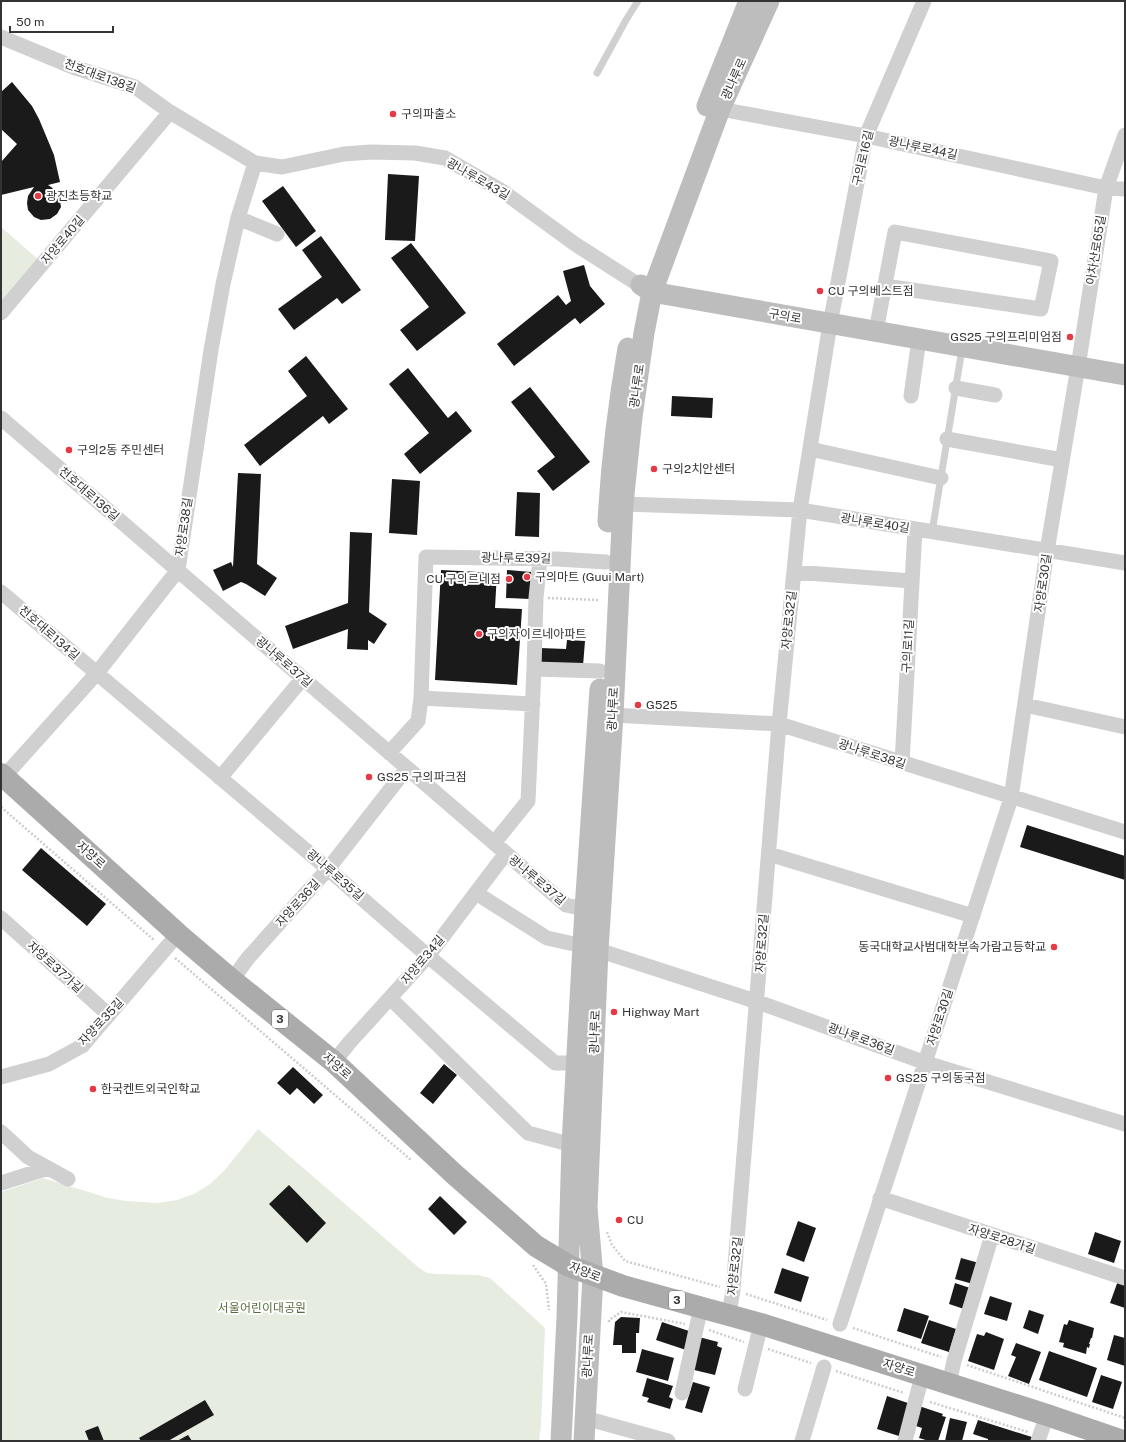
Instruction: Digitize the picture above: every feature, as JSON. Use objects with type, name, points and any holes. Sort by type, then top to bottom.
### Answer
[{"type":"main road","name":"광나루로","points":[[584,1441],[593,1276],[587,1208],[590,948],[584,909],[600,671],[609,493],[618,408],[646,288],[708,103],[749,1]]},
{"type":"main road","name":"광나루로","points":[[561,1441],[576,1064],[590,948],[613,715],[623,504],[632,417],[643,341],[646,288],[720,109],[769,1]]},
{"type":"main road","name":"구의로","points":[[646,288],[830,324],[1125,375]]},
{"type":"main road","name":"자양로","points":[[2,777],[172,942],[232,980],[334,1062],[454,1174],[536,1246],[569,1266],[623,1286],[729,1314],[1047,1415],[1123,1441]]},
{"type":"street","name":"구의로16길","points":[[830,324],[866,136],[924,1]]},
{"type":"street","name":"천호대로138길","points":[[1,37],[73,67],[135,87],[170,112],[255,163]]},
{"type":"street","name":"광나루로44길","points":[[720,109],[866,136],[1106,188],[1125,188]]},
{"type":"street","name":"자양로40길","points":[[1,313],[170,112]]},
{"type":"street","name":"아차산로65길","points":[[1078,367],[1106,188],[1125,136]]},
{"type":"street","name":"광나루로43길","points":[[255,163],[282,167],[344,154],[371,152],[415,153],[445,158],[502,191],[575,244],[646,288]]},
{"type":"street","name":"자양로38길","points":[[2,777],[96,674],[178,570],[211,350],[223,284],[238,218],[255,163]]},
{"type":"street","points":[[238,218],[277,234]]},
{"type":"street","points":[[876,331],[895,232],[1050,261],[1041,309],[885,286]]},
{"type":"street","name":"자양로32길","points":[[729,1314],[733,1290],[758,1002],[779,724],[800,510],[830,324]]},
{"type":"street","points":[[911,396],[919,339]]},
{"type":"street","name":"자양로30길","points":[[840,1324],[1012,798],[1047,550],[1078,367]]},
{"type":"street","points":[[956,388],[995,395]]},
{"type":"street","name":"천호대로136길","points":[[1,418],[178,570]]},
{"type":"street","points":[[948,439],[1062,460]]},
{"type":"street","points":[[810,450],[941,478]]},
{"type":"street","name":"광나루로40길","points":[[623,504],[800,510],[1125,563]]},
{"type":"street","name":"구의로11길","points":[[902,763],[915,529]]},
{"type":"street","name":"광나루로39길","points":[[421,698],[426,557],[540,558],[606,562]]},
{"type":"street","points":[[494,843],[528,801],[536,598],[540,558]]},
{"type":"street","name":"광나루로37길","points":[[178,570],[566,905],[584,909]]},
{"type":"street","points":[[794,572],[912,581]]},
{"type":"street","name":"천호대로134길","points":[[1,592],[96,674]]},
{"type":"street","name":"광나루로","points":[[534,669],[600,671]]},
{"type":"street","name":"광나루로35길","points":[[96,674],[328,869],[555,1063],[576,1064]]},
{"type":"street","points":[[220,778],[303,678]]},
{"type":"street","points":[[389,753],[418,722],[421,698],[533,704]]},
{"type":"street","points":[[1025,705],[1125,727]]},
{"type":"street","name":"광나루로38길","points":[[613,715],[779,724],[1012,798],[1125,832]]},
{"type":"street","name":"자양로36길","points":[[232,980],[248,958],[328,869],[406,768]]},
{"type":"street","name":"자양로34길","points":[[334,1062],[349,1043],[391,999],[428,956],[506,853]]},
{"type":"street","points":[[769,854],[973,916]]},
{"type":"street","points":[[476,893],[547,938],[590,948]]},
{"type":"street","name":"자양로37가길","points":[[1,918],[109,1015]]},
{"type":"street","name":"자양로35길","points":[[1,1077],[50,1064],[82,1046],[172,942]]},
{"type":"street","name":"광나루로36길","points":[[590,948],[758,1002],[926,1063],[1125,1124]]},
{"type":"street","points":[[391,999],[528,1133],[572,1144]]},
{"type":"street","points":[[1,1132],[28,1157],[68,1179]]},
{"type":"street","points":[[1,1183],[48,1168]]},
{"type":"street","name":"자양로28가길","points":[[880,1198],[1125,1278]]},
{"type":"street","points":[[949,1384],[954,1361],[992,1235]]},
{"type":"street","points":[[682,1393],[701,1307]]},
{"type":"street","points":[[745,1389],[761,1324]]},
{"type":"street","points":[[802,1441],[824,1367]]},
{"type":"street","name":"자양로","points":[[904,1441],[922,1376]]},
{"type":"street","points":[[1038,1441],[1047,1415]]},
{"type":"street","points":[[585,1418],[668,1441]]},
{"type":"lane","points":[[597,73],[638,1]]},
{"type":"lane","points":[[932,532],[963,347]]},
{"type":"path","points":[[536,598],[599,600]]},
{"type":"path","points":[[1,807],[172,942],[414,1162]]},
{"type":"path","points":[[607,1231],[612,1245],[625,1262],[733,1290],[1125,1418]]},
{"type":"path","points":[[532,1265],[546,1284],[550,1316]]},
{"type":"green space","points":[[1,227],[39,260],[1,303]]},
{"type":"green space","name":"서울어린이대공원","points":[[258,1129],[418,1267],[427,1273],[478,1275],[490,1278],[545,1328],[539,1441],[1,1441],[1,1192],[43,1178],[108,1198],[126,1201],[158,1203],[177,1200],[194,1194],[210,1184],[224,1171]]},
{"type":"building","points":[[12,82],[32,106],[54,155],[60,182],[48,185],[57,191],[61,207],[57,214],[50,219],[41,220],[34,217],[28,210],[28,196],[34,187],[1,195],[1,162],[17,144],[1,129],[1,92]]},
{"type":"building","points":[[388,174],[419,176],[415,241],[385,240]]},
{"type":"building","points":[[283,186],[316,231],[296,247],[262,201]]},
{"type":"building","points":[[321,236],[361,290],[342,304],[337,298],[294,330],[278,309],[322,277],[302,250]]},
{"type":"building","points":[[411,243],[466,313],[417,351],[400,330],[429,307],[391,258]]},
{"type":"building","points":[[584,265],[590,286],[605,304],[580,324],[575,318],[514,366],[497,344],[558,295],[566,305],[571,301],[563,271]]},
{"type":"building","points":[[306,356],[348,409],[329,424],[323,416],[260,466],[244,445],[307,396],[288,371]]},
{"type":"building","points":[[408,368],[448,418],[456,411],[472,431],[420,474],[404,454],[429,433],[389,384]]},
{"type":"building","points":[[530,387],[590,462],[553,491],[537,471],[555,457],[511,402]]},
{"type":"building","points":[[672,396],[713,398],[712,418],[671,416]]},
{"type":"building","points":[[238,473],[261,474],[257,564],[277,578],[265,596],[241,582],[223,591],[213,570],[231,562],[233,567]]},
{"type":"building","points":[[392,479],[420,481],[417,535],[389,533]]},
{"type":"building","points":[[517,492],[540,493],[539,537],[515,536]]},
{"type":"building","points":[[350,532],[372,533],[369,612],[387,624],[374,644],[368,640],[368,650],[347,649],[348,629],[293,649],[285,626],[348,603]]},
{"type":"building","name":"구의자이르네아파트","points":[[441,570],[497,573],[495,608],[522,609],[517,685],[435,680]]},
{"type":"building","points":[[507,570],[531,572],[530,599],[506,598]]},
{"type":"building","points":[[567,640],[585,641],[583,666],[539,663],[540,648],[566,649]]},
{"type":"building","points":[[1027,825],[1125,856],[1125,880],[1020,847]]},
{"type":"building","points":[[41,848],[106,904],[87,926],[22,870]]},
{"type":"building","points":[[444,1064],[457,1075],[433,1104],[420,1093]]},
{"type":"building","points":[[293,1067],[323,1095],[314,1104],[297,1088],[290,1095],[277,1083]]},
{"type":"building","points":[[289,1185],[326,1223],[307,1243],[269,1204]]},
{"type":"building","points":[[440,1196],[467,1222],[454,1235],[428,1209]]},
{"type":"building","points":[[798,1221],[816,1228],[804,1262],[786,1255]]},
{"type":"building","points":[[1095,1232],[1121,1241],[1114,1263],[1088,1254]]},
{"type":"building","points":[[961,1258],[979,1263],[973,1284],[955,1279]]},
{"type":"building","points":[[782,1268],[809,1277],[801,1302],[774,1293]]},
{"type":"building","points":[[1119,1278],[1125,1280],[1125,1308],[1110,1303]]},
{"type":"building","points":[[955,1283],[973,1289],[967,1310],[949,1304]]},
{"type":"building","points":[[990,1296],[1012,1303],[1007,1321],[984,1314]]},
{"type":"building","points":[[904,1308],[929,1316],[921,1339],[897,1331]]},
{"type":"building","points":[[1029,1310],[1044,1315],[1038,1334],[1023,1328]]},
{"type":"building","points":[[621,1317],[640,1318],[639,1333],[636,1333],[636,1353],[622,1353],[622,1345],[613,1345],[615,1322]]},
{"type":"building","points":[[929,1320],[956,1329],[949,1352],[921,1343]]},
{"type":"building","points":[[1069,1320],[1094,1328],[1086,1354],[1063,1347],[1064,1343],[1059,1342],[1064,1324],[1067,1325]]},
{"type":"building","points":[[662,1322],[692,1332],[686,1350],[656,1340]]},
{"type":"building","points":[[986,1332],[1004,1339],[994,1370],[968,1361],[977,1334],[984,1336]]},
{"type":"building","points":[[1114,1335],[1125,1338],[1125,1366],[1107,1360]]},
{"type":"building","points":[[699,1337],[718,1342],[717,1346],[722,1348],[715,1375],[690,1369]]},
{"type":"building","points":[[1016,1343],[1041,1352],[1029,1384],[1008,1376],[1016,1357],[1011,1355]]},
{"type":"building","points":[[642,1349],[674,1358],[668,1381],[636,1372]]},
{"type":"building","points":[[1049,1351],[1097,1368],[1087,1397],[1039,1380]]},
{"type":"building","points":[[1101,1375],[1122,1382],[1113,1409],[1092,1402]]},
{"type":"building","points":[[647,1378],[673,1386],[669,1397],[673,1399],[670,1409],[647,1402],[649,1398],[642,1396]]},
{"type":"building","points":[[693,1382],[710,1387],[702,1413],[685,1408]]},
{"type":"building","points":[[887,1396],[911,1404],[902,1437],[877,1429]]},
{"type":"building","points":[[205,1400],[214,1415],[168,1441],[141,1441],[139,1438]]},
{"type":"building","points":[[919,1406],[943,1414],[942,1416],[946,1417],[938,1441],[929,1441],[919,1438],[922,1428],[913,1425]]},
{"type":"building","points":[[950,1418],[967,1422],[962,1441],[945,1441]]},
{"type":"building","points":[[978,1420],[1035,1438],[1034,1441],[988,1441],[988,1439],[973,1434]]},
{"type":"building","points":[[98,1426],[104,1441],[89,1441],[85,1431]]},
{"type":"building","points":[[188,1435],[192,1441],[177,1441]]},
{"type":"place","name":"구의파출소","points":[[393,114]]},
{"type":"place","name":"광진초등학교","points":[[38,196]]},
{"type":"place","name":"CU 구의베스트점","points":[[820,291]]},
{"type":"place","name":"GS25 구의프리미엄점","points":[[1070,337]]},
{"type":"place","name":"구의2동 주민센터","points":[[69,450]]},
{"type":"place","name":"구의2치안센터","points":[[654,469]]},
{"type":"place","name":"구의마트 (Guui Mart)","points":[[527,577]]},
{"type":"place","name":"CU 구의르네점","points":[[509,579]]},
{"type":"place","name":"구의자이르네아파트","points":[[479,634]]},
{"type":"place","name":"G525","points":[[638,705]]},
{"type":"place","name":"GS25 구의파크점","points":[[369,777]]},
{"type":"place","name":"동국대학교사범대학부속가람고등학교","points":[[1054,947]]},
{"type":"place","name":"Highway Mart","points":[[614,1012]]},
{"type":"place","name":"GS25 구의동국점","points":[[888,1078]]},
{"type":"place","name":"한국켄트외국인학교","points":[[93,1089]]},
{"type":"place","name":"CU","points":[[619,1220]]}]
